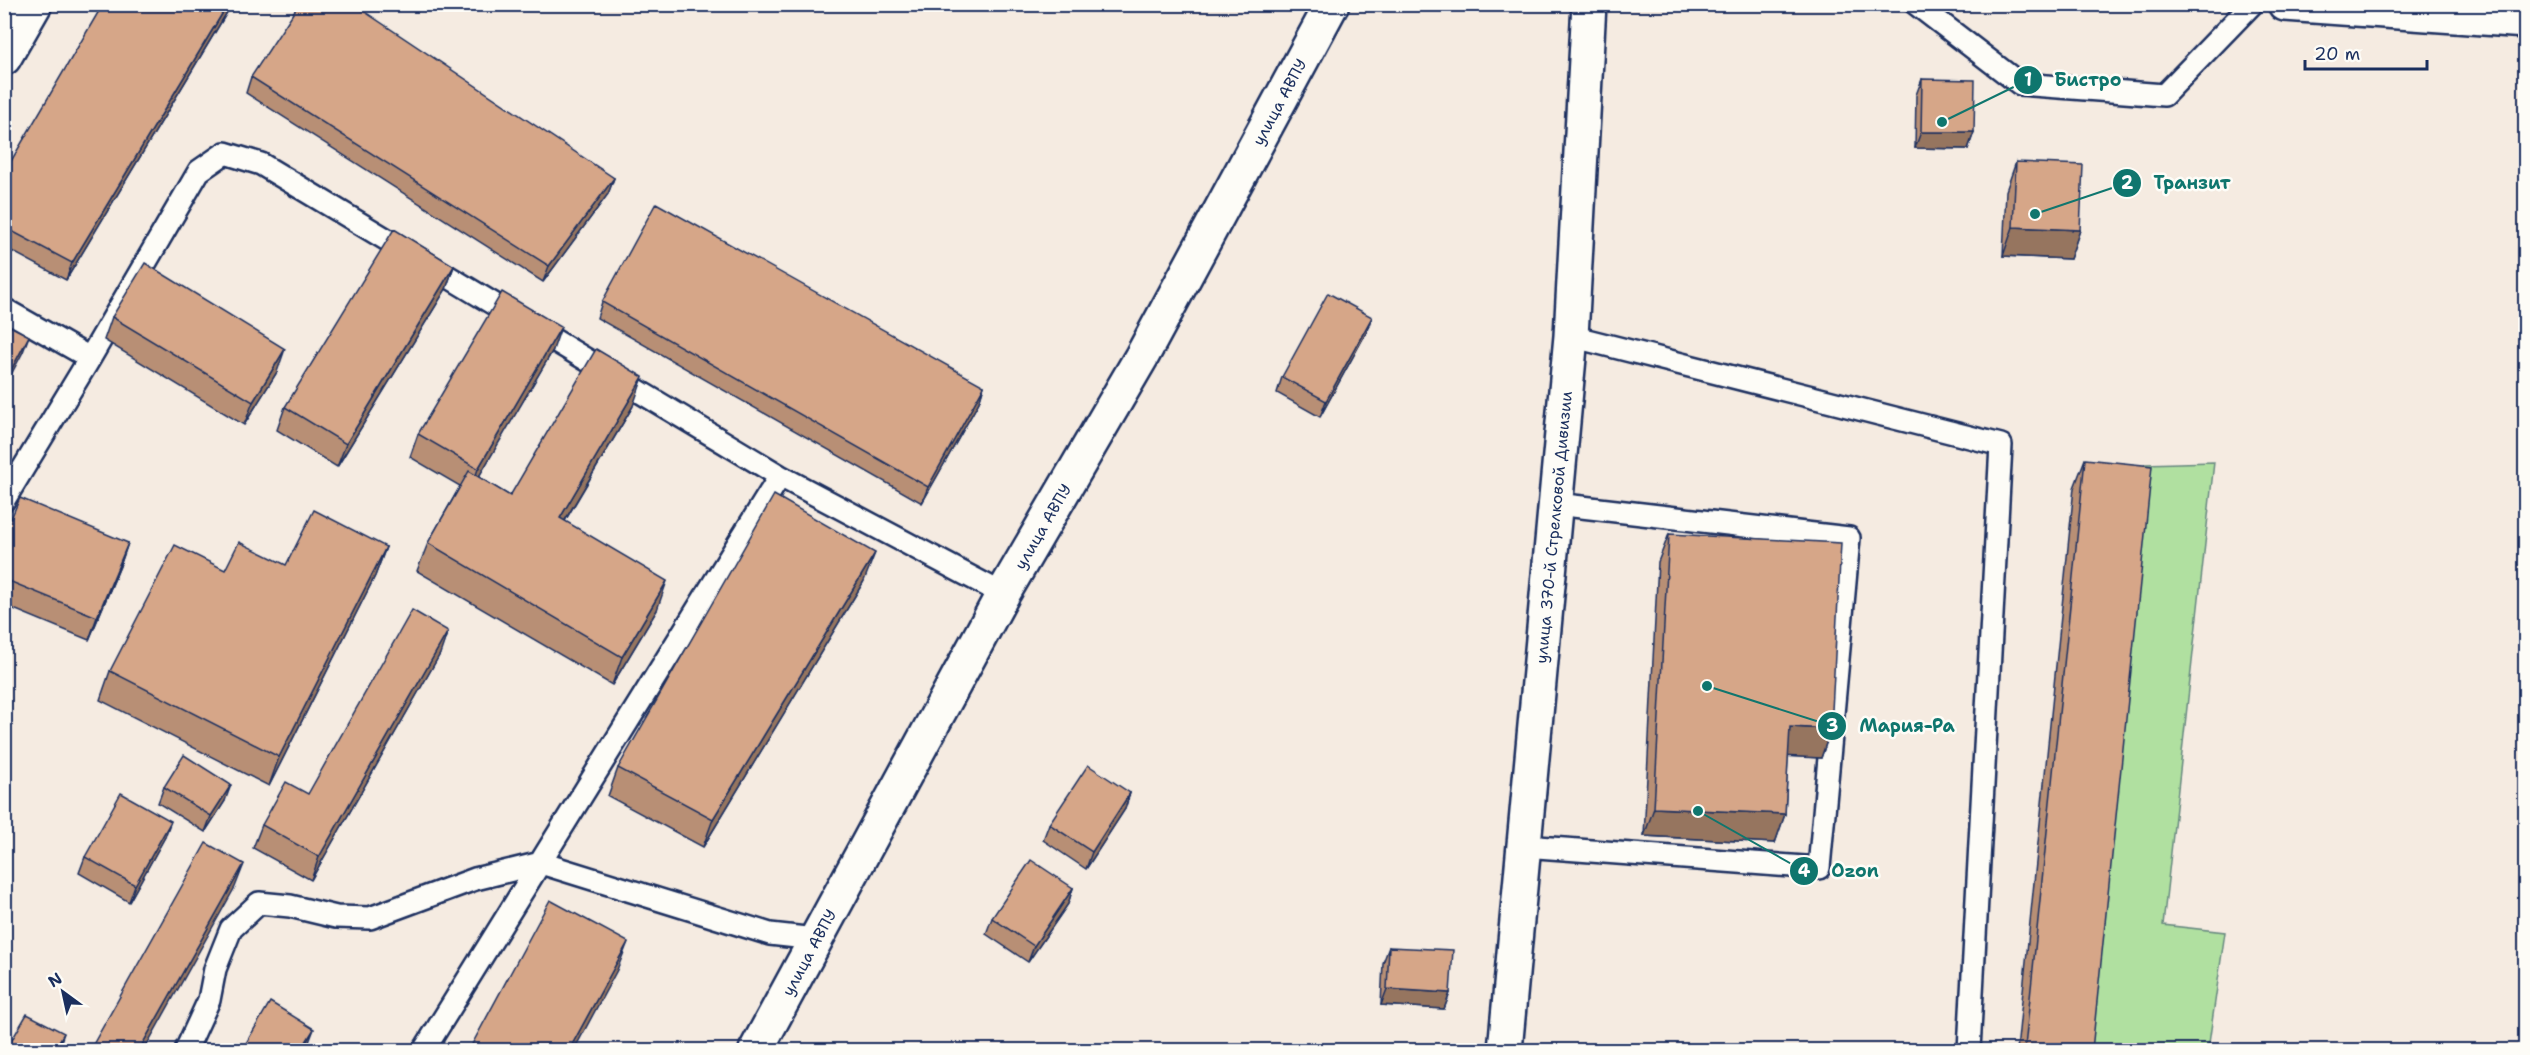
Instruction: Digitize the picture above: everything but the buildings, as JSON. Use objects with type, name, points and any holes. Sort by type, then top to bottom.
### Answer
[{"type":"street","points":[[5,55],[35,4]]},
{"type":"street","name":"улица АВПУ","points":[[756,1050],[1003,594],[1142,356],[1332,4]]},
{"type":"street","name":"улица 370-й Стрелковой Дивизии","points":[[1505,1050],[1571,336],[1589,4]]},
{"type":"street","points":[[2285,4],[2526,21]]},
{"type":"lane","points":[[1916,4],[2020,84],[2164,95],[2252,4]]},
{"type":"lane","points":[[4,500],[199,171],[225,153],[261,164],[780,476],[1003,594]]},
{"type":"lane","points":[[4,309],[90,358]]},
{"type":"lane","points":[[1571,336],[2001,445],[1969,1050]]},
{"type":"lane","points":[[424,1050],[780,476]]},
{"type":"lane","points":[[1524,846],[1819,868],[1849,538],[1556,504]]},
{"type":"lane","points":[[186,1050],[194,1039],[209,999],[214,969],[231,929],[259,903],[290,906],[336,917],[370,918],[475,879],[541,863],[770,934],[815,939]]},
{"type":"green space","points":[[2214,462],[2163,925],[2225,932],[2208,1050],[2085,1050],[2145,464]]},
{"type":"place","name":"Бистро","points":[[1942,122]]},
{"type":"place","name":"Транзит","points":[[2035,214]]},
{"type":"place","name":"Мария-Ра","points":[[1707,686]]},
{"type":"place","name":"Ozon","points":[[1698,811]]}]
